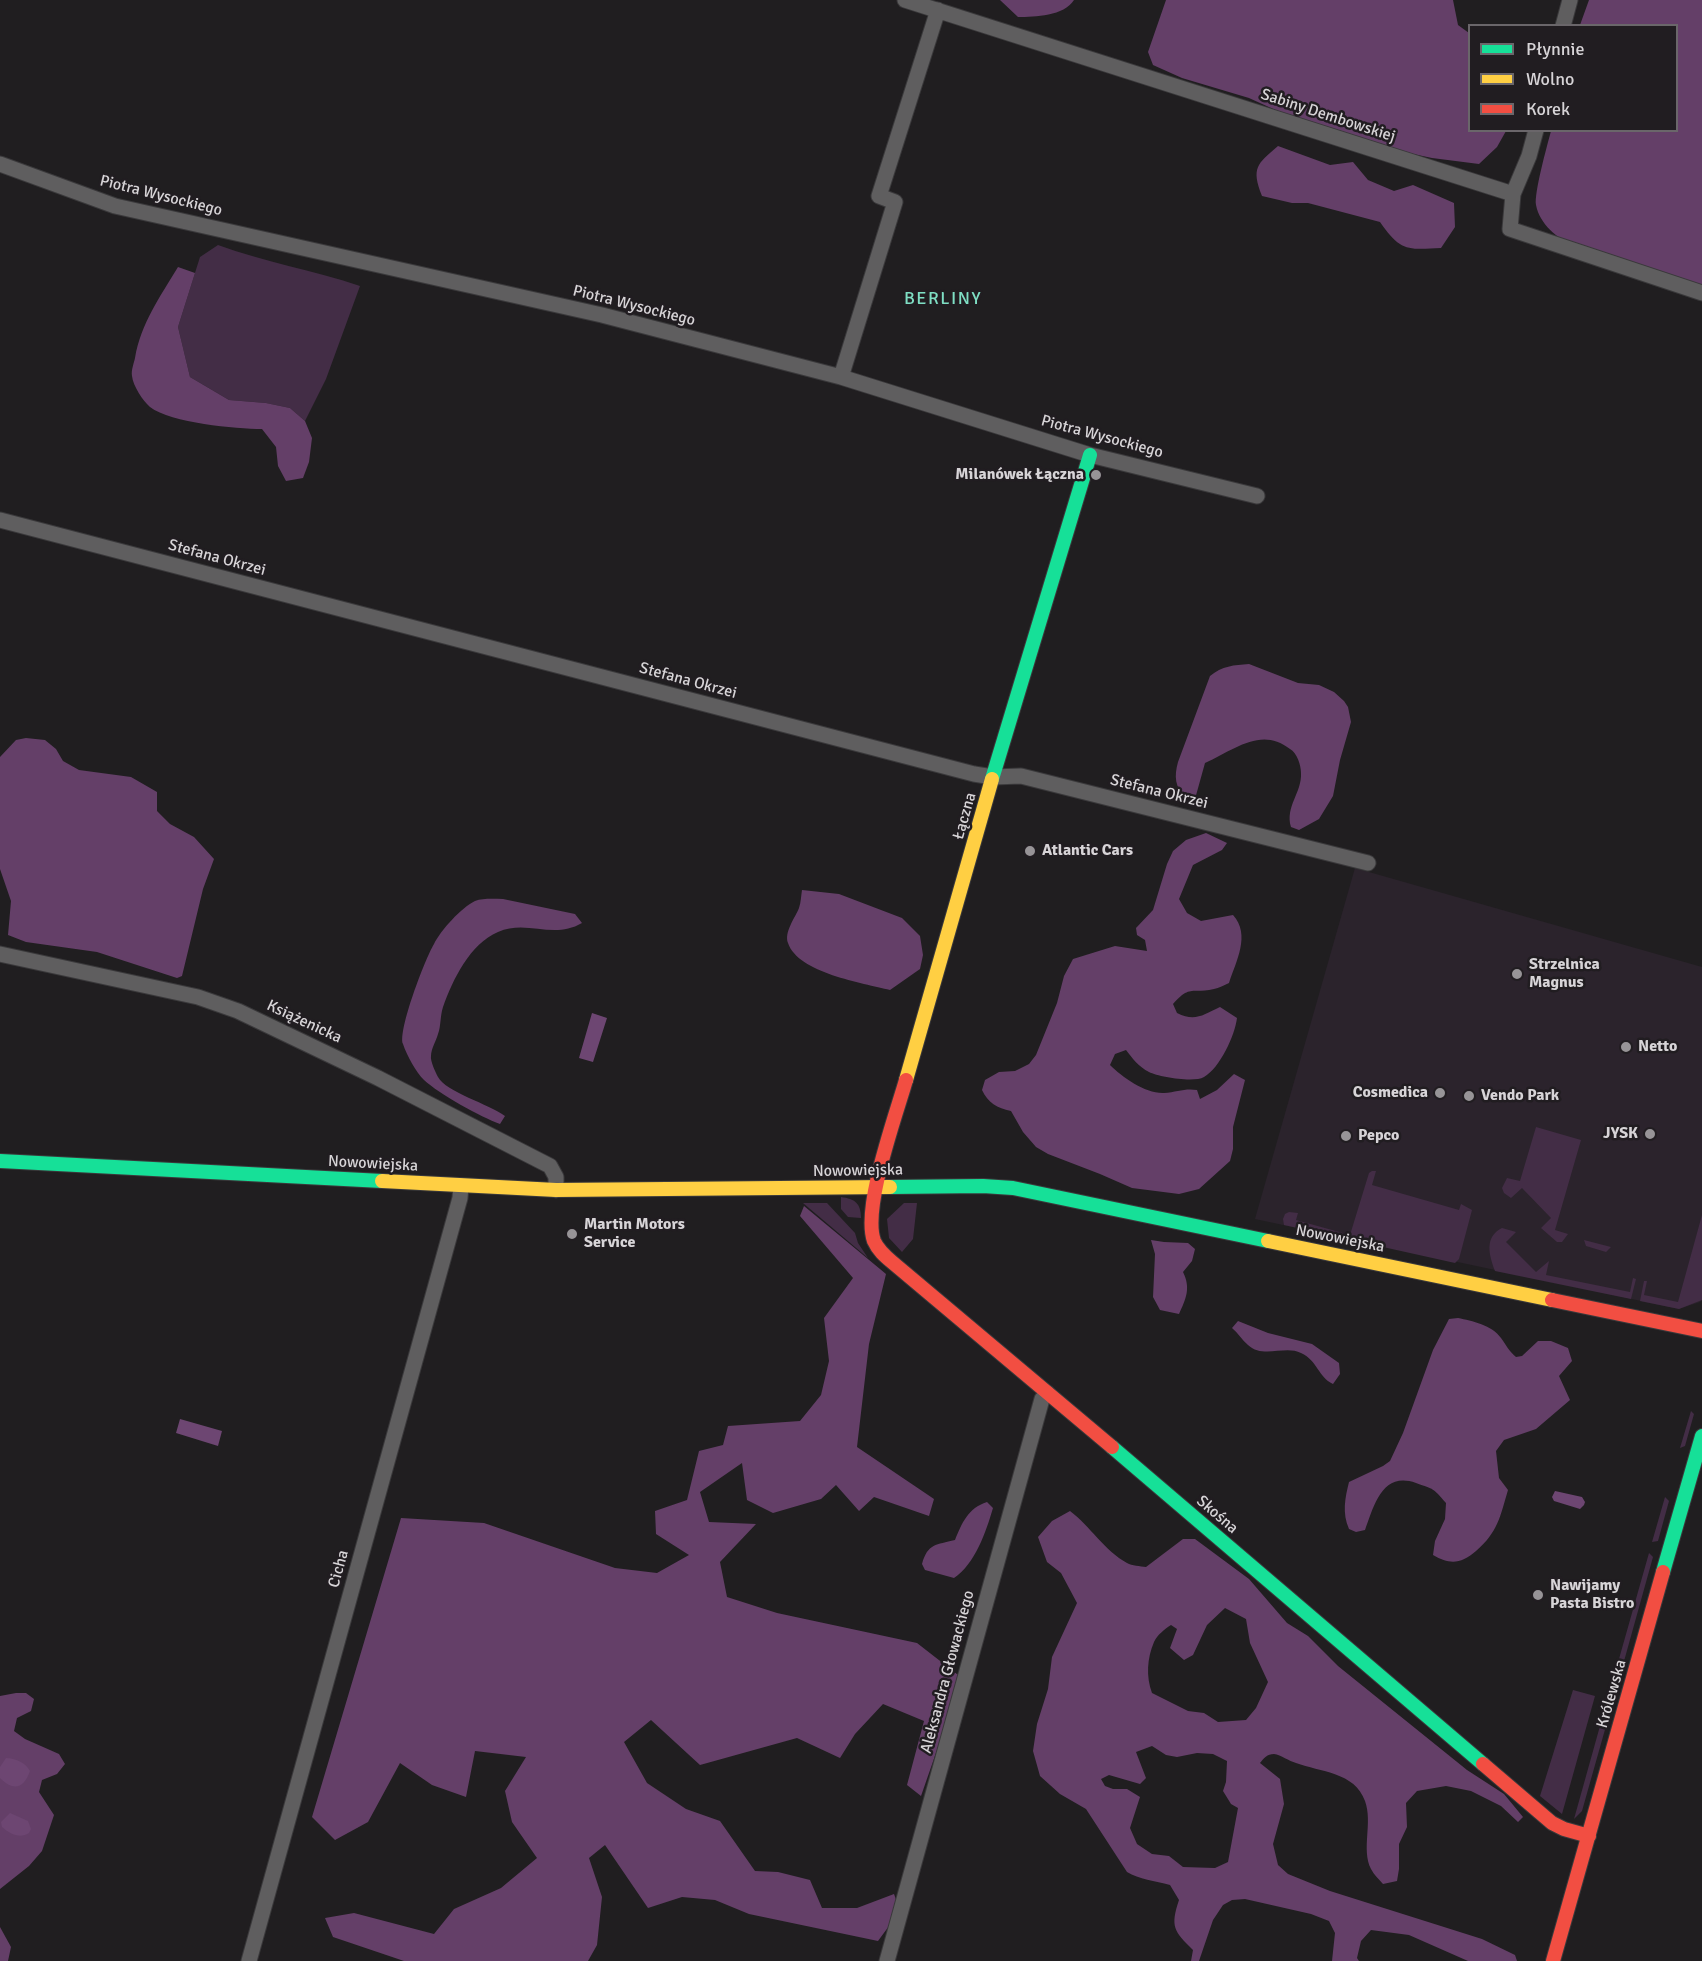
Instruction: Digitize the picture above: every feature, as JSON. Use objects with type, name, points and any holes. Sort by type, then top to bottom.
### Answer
[{"type":"street","name":"Sabiny Dembowskiej","points":[[905,0],[1513,194]]},
{"type":"street","points":[[1564,24],[1570,0]]},
{"type":"street","points":[[841,377],[895,202],[879,196],[938,10]]},
{"type":"street","points":[[1535,132],[1529,156],[1513,194],[1510,229],[1702,293]]},
{"type":"street","name":"Piotra Wysockiego","points":[[0,164],[115,206],[602,315],[841,377],[1090,455],[1257,496]]},
{"type":"street","name":"Łączna","points":[[876,1187],[993,777],[1090,455]]},
{"type":"street","name":"Stefana Okrzei","points":[[0,520],[963,771],[993,777],[1021,776],[1368,863]]},
{"type":"street","name":"Książenicka","points":[[0,954],[198,997],[238,1011],[389,1083],[550,1166],[555,1177],[556,1190]]},
{"type":"street","name":"Nowowiejska","points":[[0,1161],[556,1190],[983,1186],[1013,1188],[1702,1331]]},
{"type":"street","name":"Cicha","points":[[249,1961],[454,1221],[461,1185]]},
{"type":"street","name":"Skośna","points":[[876,1187],[871,1225],[878,1248],[1552,1823],[1588,1836]]},
{"type":"street","name":"Aleksandra Głowackiego","points":[[887,1961],[1042,1399],[1047,1393]]},
{"type":"street","name":"Królewska","points":[[1553,1961],[1702,1436]]},
{"type":"shaded area","points":[[1000,0],[1074,0],[1056,12],[1041,16],[1018,17]]},
{"type":"shaded area","points":[[1166,0],[1453,0],[1458,25],[1468,32],[1468,132],[1505,132],[1497,147],[1479,164],[1432,158],[1337,138],[1249,98],[1182,78],[1153,65],[1148,52]]},
{"type":"shaded area","points":[[1589,0],[1702,0],[1702,286],[1573,247],[1550,230],[1541,219],[1536,205],[1537,190],[1551,132],[1678,132],[1678,24],[1580,24]]},
{"type":"shaded area","points":[[1278,146],[1330,165],[1353,162],[1368,180],[1394,191],[1413,185],[1454,203],[1455,227],[1441,248],[1405,247],[1393,239],[1380,222],[1308,203],[1292,203],[1262,196],[1257,179],[1258,167],[1265,157]]},
{"type":"shaded area","points":[[218,245],[360,286],[326,379],[305,421],[290,408],[266,403],[229,400],[190,377],[178,327],[200,257]]},
{"type":"shaded area","points":[[178,267],[195,273],[178,327],[190,377],[229,400],[266,403],[290,408],[305,421],[312,438],[309,462],[303,478],[286,481],[278,466],[276,447],[262,429],[221,426],[173,417],[150,407],[139,393],[132,374],[138,345],[152,311]]},
{"type":"shaded area","points":[[1249,664],[1298,683],[1319,685],[1334,692],[1348,707],[1351,722],[1333,796],[1319,819],[1299,830],[1291,827],[1290,813],[1301,780],[1300,766],[1295,753],[1279,742],[1258,740],[1248,742],[1205,763],[1195,799],[1185,798],[1177,785],[1178,762],[1210,676],[1224,668]]},
{"type":"shaded area","points":[[26,738],[45,740],[56,749],[63,761],[79,770],[131,777],[157,792],[157,811],[170,824],[194,837],[214,859],[203,889],[182,976],[177,978],[97,952],[26,942],[8,935],[11,901],[0,869],[0,757],[16,740]]},
{"type":"shaded area","points":[[1206,833],[1227,843],[1222,850],[1193,865],[1179,899],[1187,913],[1201,921],[1233,915],[1241,931],[1240,948],[1229,983],[1214,989],[1188,992],[1173,1004],[1177,1013],[1183,1016],[1204,1015],[1220,1007],[1237,1018],[1230,1042],[1216,1066],[1210,1073],[1199,1079],[1176,1079],[1154,1074],[1139,1065],[1126,1050],[1115,1054],[1110,1065],[1142,1088],[1157,1093],[1197,1090],[1200,1099],[1217,1090],[1234,1074],[1245,1080],[1233,1127],[1233,1149],[1230,1161],[1199,1189],[1179,1194],[1132,1188],[1036,1147],[1023,1132],[1011,1111],[994,1104],[982,1090],[985,1080],[999,1072],[1015,1071],[1029,1064],[1036,1055],[1057,1003],[1064,976],[1073,959],[1115,946],[1147,951],[1145,940],[1137,935],[1136,928],[1153,910],[1173,851],[1186,840]]},
{"type":"shaded area","points":[[1355,868],[1702,967],[1702,1300],[1700,1302],[1679,1309],[1255,1219]]},
{"type":"shaded area","points":[[802,890],[839,894],[902,918],[920,936],[923,955],[920,969],[890,990],[848,980],[804,962],[794,953],[787,939],[799,908]]},
{"type":"shaded area","points":[[503,899],[575,914],[582,923],[561,930],[519,927],[498,932],[479,945],[471,954],[457,974],[447,996],[431,1053],[433,1067],[438,1077],[450,1088],[505,1116],[500,1124],[460,1105],[424,1080],[409,1059],[403,1044],[403,1036],[408,1010],[419,979],[441,932],[458,914],[475,901]]},
{"type":"shaded area","points":[[592,1013],[607,1018],[593,1062],[579,1058]]},
{"type":"shaded area","points":[[1536,1127],[1581,1140],[1555,1230],[1568,1234],[1562,1242],[1557,1242],[1541,1228],[1551,1218],[1522,1188],[1511,1198],[1504,1193],[1502,1188],[1507,1178],[1520,1181]]},
{"type":"shaded area","points":[[1376,1171],[1372,1185],[1459,1210],[1461,1204],[1472,1210],[1459,1259],[1455,1263],[1284,1225],[1285,1214],[1298,1213],[1296,1220],[1350,1235],[1369,1173]]},
{"type":"shaded area","points":[[841,1197],[850,1199],[858,1205],[861,1218],[848,1217],[841,1209]]},
{"type":"shaded area","points":[[803,1203],[827,1203],[855,1233],[858,1243],[868,1258]]},
{"type":"shaded area","points":[[904,1203],[917,1203],[913,1239],[902,1252],[889,1238],[887,1219]]},
{"type":"shaded area","points":[[804,1206],[886,1274],[869,1344],[857,1447],[934,1499],[929,1516],[874,1497],[859,1511],[836,1485],[821,1499],[773,1513],[747,1500],[742,1463],[700,1492],[709,1522],[756,1524],[720,1562],[727,1597],[777,1613],[917,1643],[962,1678],[921,1796],[907,1785],[924,1721],[883,1704],[855,1734],[840,1758],[797,1738],[700,1765],[651,1720],[624,1742],[647,1783],[686,1809],[720,1821],[755,1871],[778,1872],[810,1880],[822,1908],[857,1908],[894,1894],[900,1911],[878,1941],[749,1914],[715,1900],[682,1897],[648,1908],[605,1845],[589,1858],[602,1897],[597,1945],[588,1961],[404,1961],[333,1937],[325,1918],[354,1913],[434,1934],[454,1909],[501,1888],[537,1858],[512,1822],[505,1791],[526,1757],[475,1751],[466,1797],[432,1785],[400,1763],[368,1822],[335,1840],[312,1817],[401,1518],[484,1523],[615,1568],[657,1573],[689,1555],[656,1534],[655,1511],[687,1500],[699,1451],[723,1445],[728,1426],[800,1421],[821,1395],[829,1361],[824,1318],[853,1278],[800,1216]]},
{"type":"shaded area","points":[[1702,1215],[1702,1300],[1679,1309],[1640,1301],[1644,1281],[1647,1281],[1644,1295],[1678,1302]]},
{"type":"shaded area","points":[[1502,1228],[1516,1232],[1506,1242],[1536,1272],[1549,1261],[1546,1275],[1630,1292],[1633,1278],[1636,1279],[1631,1299],[1495,1271],[1489,1247],[1492,1236]]},
{"type":"shaded area","points":[[1151,1240],[1188,1243],[1195,1249],[1192,1261],[1183,1272],[1187,1283],[1187,1293],[1179,1314],[1160,1310],[1153,1297],[1155,1254]]},
{"type":"shaded area","points":[[1584,1240],[1611,1247],[1606,1252],[1586,1246]]},
{"type":"shaded area","points":[[1458,1318],[1481,1324],[1492,1330],[1516,1357],[1522,1356],[1538,1341],[1551,1341],[1568,1348],[1572,1361],[1559,1376],[1570,1400],[1536,1429],[1504,1440],[1496,1451],[1499,1478],[1508,1490],[1494,1530],[1471,1555],[1460,1561],[1450,1562],[1433,1555],[1435,1541],[1445,1519],[1446,1503],[1433,1490],[1404,1481],[1387,1486],[1376,1501],[1365,1530],[1356,1532],[1349,1529],[1345,1517],[1345,1506],[1349,1482],[1390,1461],[1403,1433],[1433,1350],[1449,1319]]},
{"type":"shaded area","points":[[1238,1321],[1268,1333],[1312,1344],[1339,1363],[1340,1374],[1333,1384],[1324,1377],[1307,1356],[1301,1353],[1288,1350],[1267,1352],[1254,1349],[1232,1328]]},
{"type":"shaded area","points":[[1691,1411],[1694,1414],[1685,1446],[1680,1448]]},
{"type":"shaded area","points":[[180,1419],[222,1431],[218,1446],[176,1433]]},
{"type":"shaded area","points":[[1555,1491],[1582,1497],[1584,1505],[1580,1509],[1554,1501],[1552,1497]]},
{"type":"shaded area","points":[[1665,1497],[1669,1501],[1658,1541],[1652,1542]]},
{"type":"shaded area","points":[[987,1502],[993,1508],[979,1547],[968,1565],[954,1578],[925,1570],[922,1564],[930,1548],[955,1540],[970,1512]]},
{"type":"shaded area","points":[[1070,1511],[1119,1558],[1129,1564],[1146,1567],[1183,1539],[1195,1539],[1249,1579],[1287,1623],[1308,1636],[1338,1666],[1467,1770],[1504,1794],[1523,1817],[1518,1822],[1501,1806],[1471,1791],[1446,1786],[1417,1791],[1406,1803],[1407,1827],[1399,1844],[1397,1881],[1383,1884],[1372,1871],[1368,1861],[1367,1809],[1360,1791],[1353,1784],[1336,1775],[1277,1755],[1272,1754],[1260,1763],[1280,1779],[1284,1804],[1273,1844],[1278,1865],[1288,1874],[1330,1891],[1482,1939],[1515,1955],[1517,1961],[1468,1961],[1409,1935],[1371,1930],[1361,1941],[1357,1958],[1359,1961],[1332,1961],[1335,1933],[1329,1921],[1311,1914],[1245,1899],[1232,1900],[1223,1905],[1213,1920],[1199,1961],[1191,1961],[1193,1950],[1178,1933],[1174,1923],[1179,1900],[1170,1885],[1127,1872],[1086,1809],[1060,1794],[1040,1776],[1033,1751],[1037,1724],[1048,1689],[1052,1657],[1077,1603],[1061,1573],[1047,1562],[1038,1537],[1052,1521]],"holes":[[[1225,1608],[1246,1619],[1250,1643],[1268,1682],[1256,1708],[1246,1720],[1218,1722],[1204,1713],[1188,1711],[1152,1693],[1148,1668],[1154,1642],[1166,1628],[1171,1625],[1177,1629],[1170,1648],[1184,1660],[1193,1655],[1207,1625]],[[1152,1746],[1166,1755],[1177,1757],[1197,1753],[1213,1754],[1227,1761],[1223,1791],[1231,1804],[1238,1808],[1228,1862],[1215,1868],[1183,1867],[1169,1856],[1152,1854],[1137,1844],[1130,1828],[1140,1797],[1127,1789],[1113,1789],[1105,1786],[1101,1779],[1109,1775],[1140,1784],[1146,1778],[1136,1752]]]},
{"type":"shaded area","points":[[1649,1553],[1653,1557],[1621,1672],[1615,1673]]},
{"type":"shaded area","points":[[1612,1683],[1617,1687],[1582,1811],[1574,1819]]},
{"type":"shaded area","points":[[1573,1690],[1595,1696],[1562,1814],[1540,1796]]},
{"type":"shaded area","points":[[26,1693],[34,1699],[31,1711],[17,1718],[14,1731],[25,1739],[59,1754],[65,1764],[57,1774],[42,1780],[39,1792],[54,1815],[42,1851],[29,1866],[0,1889],[0,1696]]},
{"type":"shaded area","points":[[6,1758],[20,1762],[30,1771],[22,1784],[10,1785],[0,1778],[0,1767]]},
{"type":"shaded area","points":[[10,1813],[28,1821],[31,1829],[29,1833],[22,1836],[15,1835],[2,1827],[1,1822]]},
{"type":"shaded area","points":[[0,1927],[11,1947],[8,1961],[0,1961]]},
{"type":"traffic: fast","points":[[992,779],[1090,455]]},
{"type":"traffic: fast","points":[[0,1161],[382,1181]]},
{"type":"traffic: fast","points":[[890,1187],[1013,1188],[1268,1241]]},
{"type":"traffic: fast","points":[[1663,1572],[1702,1436]]},
{"type":"traffic: fast","points":[[1112,1447],[1483,1764]]},
{"type":"traffic: slow","points":[[906,1080],[992,779]]},
{"type":"traffic: slow","points":[[382,1181],[556,1190],[890,1187]]},
{"type":"traffic: slow","points":[[1268,1241],[1552,1300]]},
{"type":"traffic: jam","points":[[906,1080],[876,1185],[872,1226],[874,1241],[892,1262],[1112,1447]]},
{"type":"traffic: jam","points":[[1552,1300],[1702,1331]]},
{"type":"traffic: jam","points":[[1553,1961],[1663,1572]]},
{"type":"traffic: jam","points":[[1483,1764],[1552,1823],[1589,1836]]},
{"type":"place","name":"Milanówek Łączna","points":[[1096,475]]},
{"type":"place","name":"Atlantic Cars","points":[[1030,851]]},
{"type":"place","name":"Strzelnica Magnus","points":[[1517,974]]},
{"type":"place","name":"Netto","points":[[1626,1047]]},
{"type":"place","name":"Cosmedica","points":[[1440,1093]]},
{"type":"place","name":"Vendo Park","points":[[1469,1096]]},
{"type":"place","name":"JYSK","points":[[1650,1134]]},
{"type":"place","name":"Pepco","points":[[1346,1136]]},
{"type":"place","name":"Martin Motors Service","points":[[572,1234]]},
{"type":"place","name":"Nawijamy Pasta Bistro","points":[[1538,1595]]},
{"type":"district","name":"BERLINY","points":[[943,299]]}]
